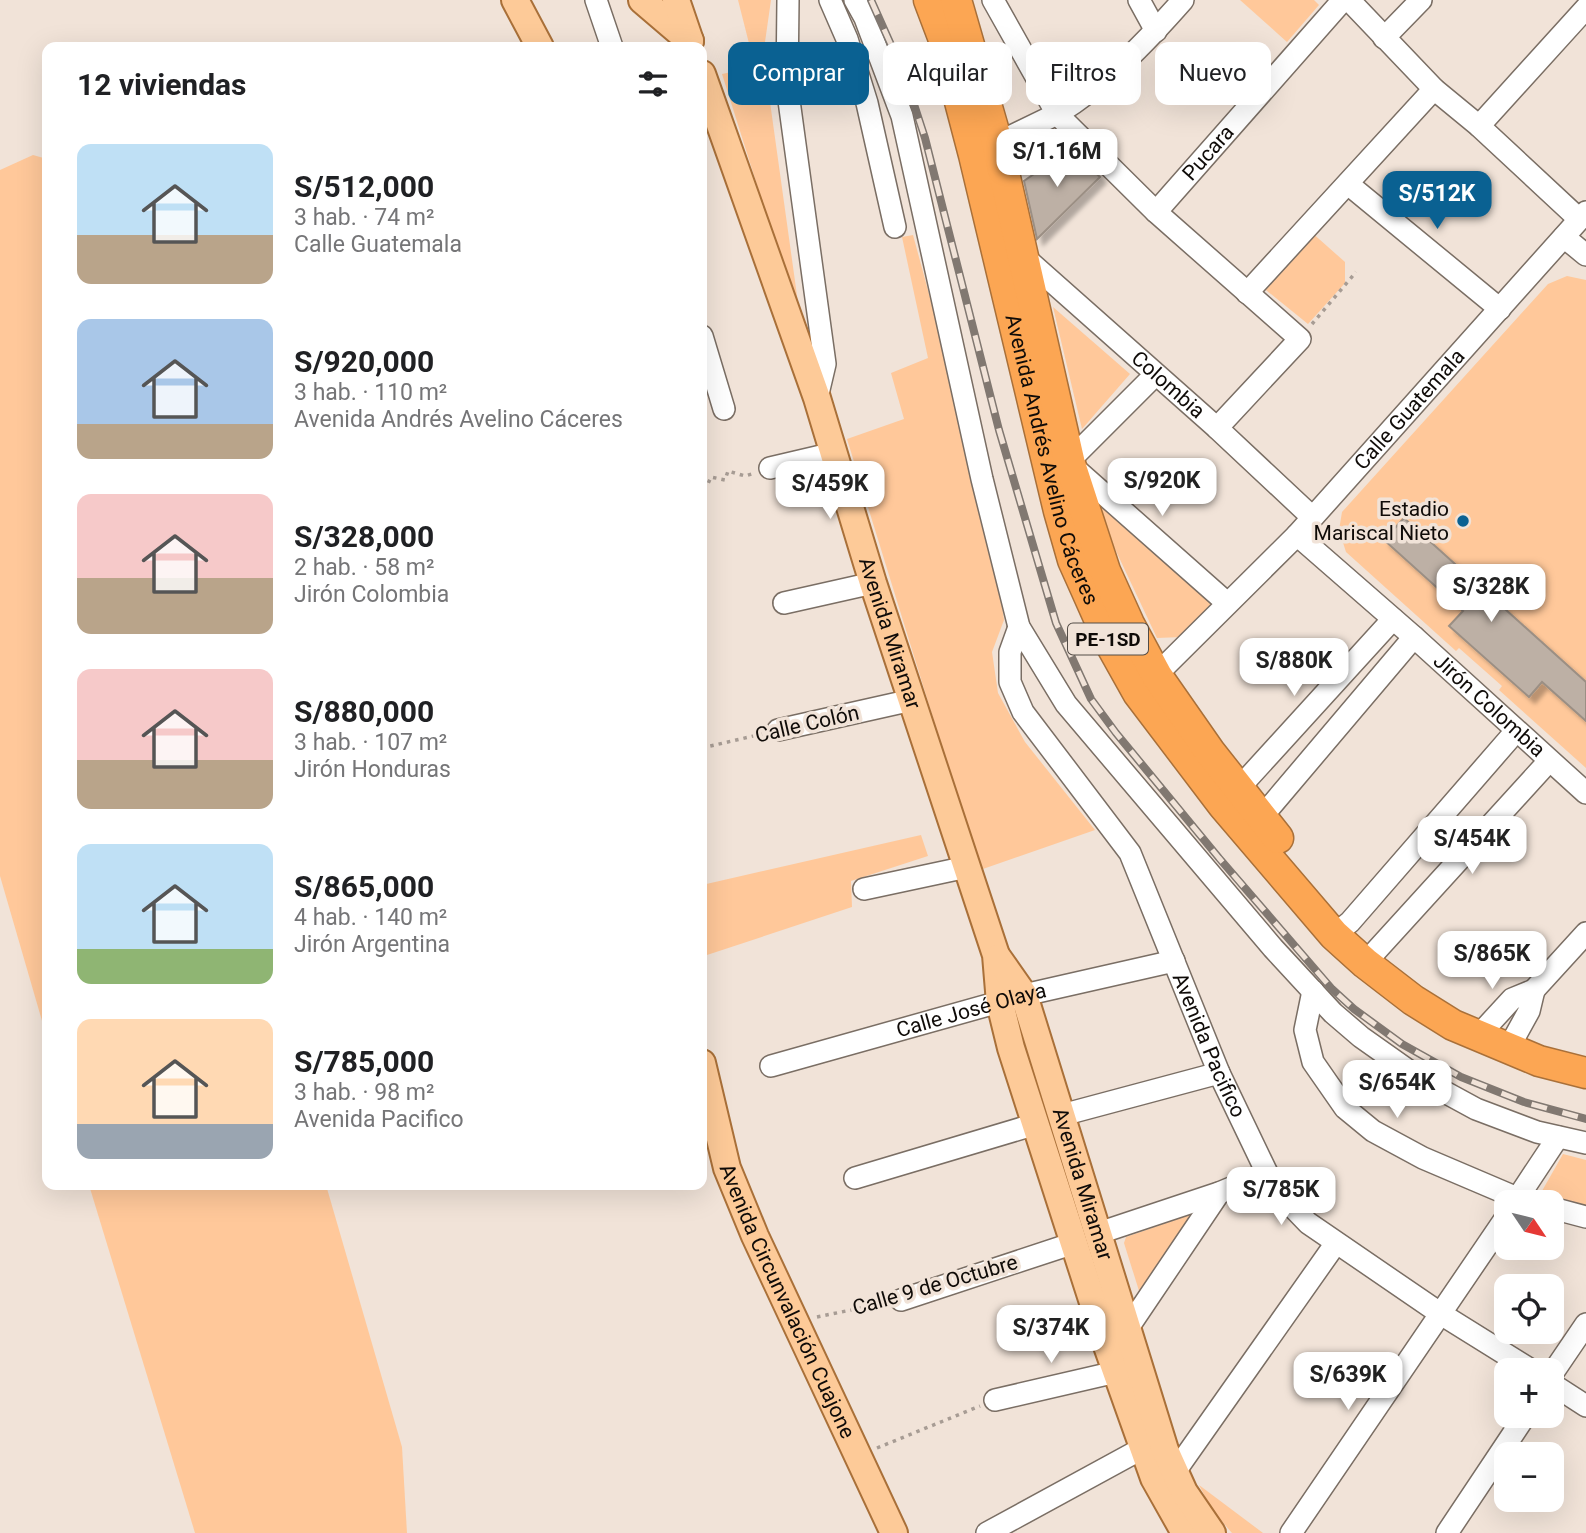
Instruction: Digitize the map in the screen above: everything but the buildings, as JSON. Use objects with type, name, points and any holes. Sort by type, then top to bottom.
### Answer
[{"type":"highway","name":"Avenida Andrés Avelino Cáceres","points":[[929,0],[1023,256],[1070,462],[1105,570],[1129,624],[1147,684]]},
{"type":"highway","name":"Avenida Andrés Avelino Cáceres","points":[[956,0],[1059,511],[1073,560],[1110,643],[1147,684],[1231,797],[1342,929],[1371,956],[1424,984],[1539,1061],[1586,1073]]},
{"type":"highway","name":"Avenida Andrés Avelino Cáceres","points":[[1499,1035],[1586,1055]]},
{"type":"main road","points":[[515,0],[537,42]]},
{"type":"main road","points":[[642,0],[689,42]]},
{"type":"main road","points":[[676,0],[690,42]]},
{"type":"main road","name":"Avenida Miramar","points":[[707,88],[817,398],[873,583],[996,955],[1062,1115],[1174,1473],[1212,1533]]},
{"type":"main road","name":"Avenida Miramar","points":[[1012,999],[1011,1048],[1074,1243],[1143,1448],[1163,1498],[1185,1533]]},
{"type":"main road","name":"Avenida Circunvalación Cuajone","points":[[707,1084],[727,1168],[755,1237],[894,1533]]},
{"type":"street","points":[[596,0],[610,42]]},
{"type":"street","points":[[788,0],[786,86],[825,364],[817,398]]},
{"type":"street","points":[[831,0],[847,39],[867,103],[895,227]]},
{"type":"street","points":[[855,0],[865,18],[902,116],[982,479],[1019,627],[1066,704],[1273,948],[1333,1013],[1361,1037],[1419,1078],[1476,1109],[1537,1132],[1586,1143]]},
{"type":"street","points":[[992,0],[1057,114],[1156,212],[1300,339],[1217,428]]},
{"type":"street","points":[[1139,0],[1156,31]]},
{"type":"street","points":[[985,148],[1057,114],[1085,97],[1156,31],[1183,0]]},
{"type":"street","name":"Pucara","points":[[1156,212],[1343,0]]},
{"type":"street","points":[[1349,0],[1434,89],[1583,215]]},
{"type":"street","points":[[1384,38],[1421,0]]},
{"type":"street","points":[[1479,126],[1586,8]]},
{"type":"street","points":[[1247,293],[1434,89]]},
{"type":"street","points":[[1348,184],[1500,309]]},
{"type":"street","name":"Calle Guatemala","points":[[1147,684],[1297,535],[1583,215]]},
{"type":"street","points":[[1564,237],[1586,255]]},
{"type":"street","name":"Colombia","points":[[1023,256],[1217,428],[1312,517]]},
{"type":"street","points":[[707,353],[724,409]]},
{"type":"street","points":[[1155,374],[1070,462],[1227,603]]},
{"type":"street","points":[[770,468],[834,453]]},
{"type":"street","name":"Jirón Colombia","points":[[1297,535],[1586,793]]},
{"type":"street","points":[[784,603],[873,583]]},
{"type":"street","points":[[1231,797],[1393,619]]},
{"type":"street","name":"Avenida Pacifico","points":[[1019,627],[1010,652],[1010,682],[1023,712],[1130,853],[1219,1073],[1267,1173],[1294,1210],[1336,1243],[1512,1358]]},
{"type":"street","points":[[1255,825],[1414,637]]},
{"type":"street","name":"Calle Colón","points":[[778,730],[912,700]]},
{"type":"street","points":[[1342,929],[1516,731]]},
{"type":"street","points":[[1371,956],[1549,761]]},
{"type":"street","points":[[864,889],[967,867]]},
{"type":"street","points":[[1499,1035],[1529,1011],[1534,990],[1586,933]]},
{"type":"street","name":"Calle José Olaya","points":[[771,1066],[1012,999],[1174,961]]},
{"type":"street","points":[[1313,991],[1305,1030],[1313,1062],[1345,1108],[1373,1131],[1494,1193]]},
{"type":"street","points":[[1062,1115],[1219,1073]]},
{"type":"street","points":[[855,1178],[1036,1124]]},
{"type":"street","points":[[1527,1190],[1558,1136]]},
{"type":"street","points":[[1099,1233],[1219,1194],[1267,1173]]},
{"type":"street","points":[[1128,1328],[1219,1194]]},
{"type":"street","points":[[1564,1211],[1586,1217]]},
{"type":"street","points":[[1290,1533],[1494,1239]]},
{"type":"street","name":"Calle 9 de Octubre","points":[[901,1300],[1074,1243]]},
{"type":"street","points":[[1174,1473],[1336,1243]]},
{"type":"street","points":[[1563,1358],[1586,1324]]},
{"type":"street","points":[[995,1400],[1116,1372]]},
{"type":"street","points":[[1564,1392],[1586,1406]]},
{"type":"street","points":[[1447,1533],[1517,1428]]},
{"type":"street","points":[[987,1533],[1143,1448]]},
{"type":"path","points":[[1300,339],[1356,272]]},
{"type":"path","points":[[707,486],[711,477],[724,480],[728,471],[745,476],[770,468]]},
{"type":"path","name":"Calle Colón","points":[[707,747],[778,730]]},
{"type":"path","name":"Calle 9 de Octubre","points":[[795,1322],[901,1300]]},
{"type":"path","points":[[859,1455],[995,1400]]},
{"type":"shaded area","points":[[738,0],[771,0],[765,42],[749,42]]},
{"type":"shaded area","points":[[1240,0],[1314,0],[1319,5],[1287,42]]},
{"type":"shaded area","points":[[728,73],[728,93],[722,74]]},
{"type":"shaded area","points":[[732,105],[770,105],[801,324]]},
{"type":"shaded area","points":[[33,155],[42,158],[42,1021],[0,876],[0,170]]},
{"type":"shaded area","points":[[1310,231],[1345,262],[1345,283],[1308,324],[1261,286]]},
{"type":"shaded area","points":[[913,235],[945,353],[999,585],[1004,620],[992,652],[998,693],[1025,742],[1095,830],[980,870],[847,439],[904,419],[891,373],[928,358],[902,237]]},
{"type":"shaded area","name":"Estadio Mariscal Nieto","points":[[1567,276],[1586,280],[1586,768],[1499,690],[1502,686],[1459,648],[1456,651],[1346,552],[1339,530],[1342,512],[1548,284]]},
{"type":"shaded area","points":[[1053,307],[1130,374],[1082,429]]},
{"type":"shaded area","points":[[1101,506],[1212,603],[1182,637],[1157,638],[1107,532]]},
{"type":"shaded area","points":[[921,835],[928,856],[851,881],[852,907],[707,955],[707,884]]},
{"type":"shaded area","points":[[1563,1154],[1586,1160],[1586,1211],[1564,1205],[1564,1190],[1543,1190]]},
{"type":"shaded area","points":[[91,1190],[327,1190],[402,1447],[407,1533],[195,1533]]},
{"type":"shaded area","points":[[1192,1214],[1140,1294],[1124,1243],[1126,1237]]},
{"type":"shaded area","points":[[1199,1485],[1263,1533],[1232,1533],[1212,1510]]},
{"type":"railway","points":[[871,0],[904,74],[925,138],[999,430],[1056,623],[1091,699],[1219,858],[1332,989],[1354,1009],[1402,1044],[1461,1077],[1524,1102],[1586,1119]]},
{"type":"place","name":"Estadio Mariscal Nieto","points":[[1463,521]]}]
